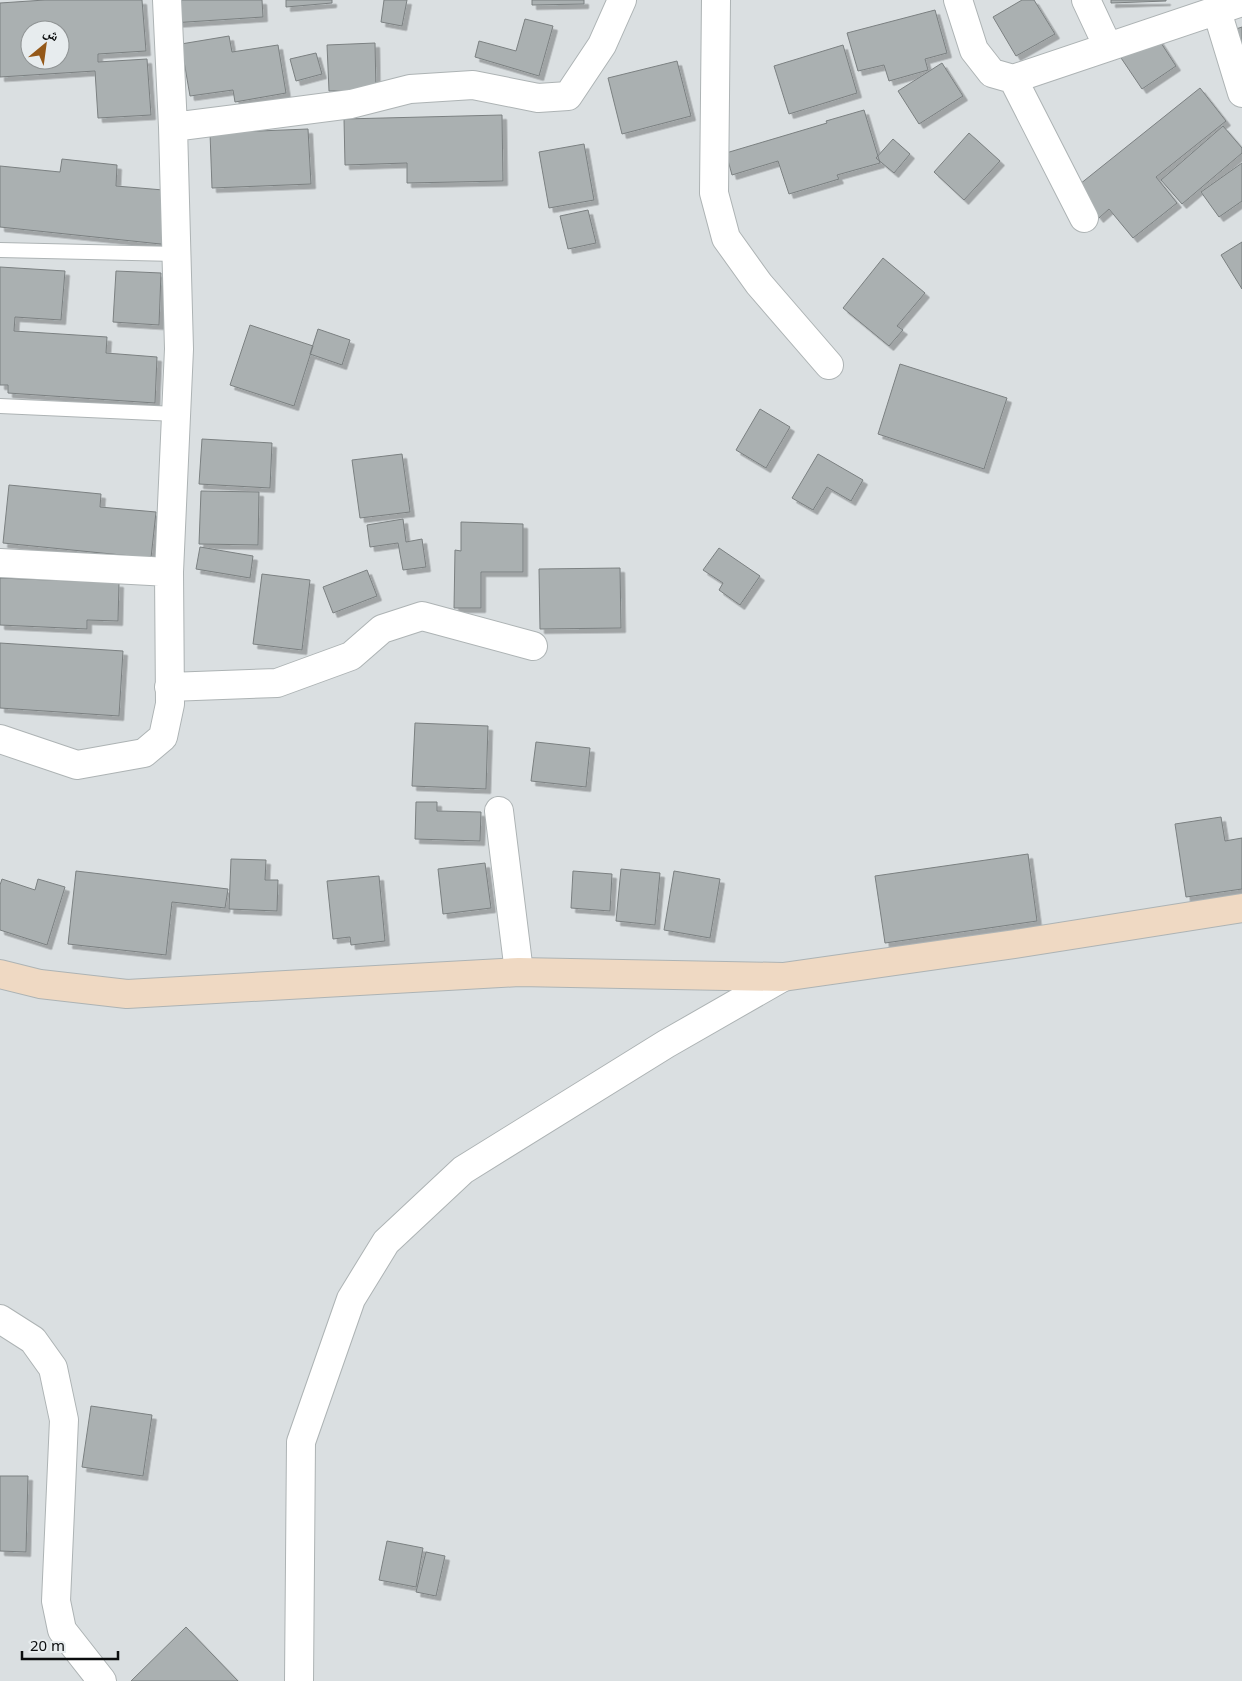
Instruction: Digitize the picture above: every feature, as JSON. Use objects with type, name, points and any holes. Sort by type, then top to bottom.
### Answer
[{"type":"main road","points":[[0,974],[40,984],[127,994],[518,972],[782,977],[1015,944],[1242,908]]},
{"type":"street","points":[[0,739],[77,765],[144,753],[163,738],[170,704],[169,572],[179,349],[173,127],[167,0]]},
{"type":"street","points":[[173,127],[351,104],[410,89],[473,85],[538,98],[568,96],[602,45],[622,0]]},
{"type":"street","points":[[716,0],[714,193],[726,238],[759,284],[829,366]]},
{"type":"street","points":[[958,0],[974,50],[992,74],[1013,79],[1242,2]]},
{"type":"street","points":[[1086,0],[1108,47]]},
{"type":"street","points":[[1217,11],[1242,93]]},
{"type":"street","points":[[1013,79],[1084,218]]},
{"type":"street","points":[[0,563],[169,572]]},
{"type":"street","points":[[169,687],[277,683],[350,656],[382,629],[422,616],[534,646]]},
{"type":"street","points":[[499,811],[518,972]]},
{"type":"street","points":[[299,1681],[301,1442],[351,1299],[386,1242],[463,1170],[666,1044],[782,977]]},
{"type":"street","points":[[0,1319],[33,1340],[53,1368],[64,1420],[56,1601],[62,1630],[102,1681]]},
{"type":"lane","points":[[0,250],[176,254]]},
{"type":"lane","points":[[0,406],[176,414]]},
{"type":"building","points":[[45,0],[142,0],[146,51],[98,54],[98,62],[147,59],[151,115],[98,118],[95,71],[0,77],[0,3]]},
{"type":"building","points":[[171,0],[262,0],[263,17],[172,23]]},
{"type":"building","points":[[286,0],[332,0],[332,3],[286,7]]},
{"type":"building","points":[[384,0],[407,0],[402,26],[381,22]]},
{"type":"building","points":[[532,0],[584,0],[584,4],[532,5]]},
{"type":"building","points":[[1022,0],[1034,0],[1055,34],[1016,56],[993,17]]},
{"type":"building","points":[[1111,0],[1166,0],[1166,1],[1111,3]]},
{"type":"building","points":[[935,10],[947,53],[925,59],[928,70],[889,81],[884,65],[858,71],[847,33]]},
{"type":"building","points":[[525,19],[553,26],[539,76],[475,57],[479,41],[516,51]]},
{"type":"building","points":[[1242,27],[1242,56],[1233,30]]},
{"type":"building","points":[[1152,29],[1176,66],[1142,89],[1117,52]]},
{"type":"building","points":[[229,36],[232,52],[278,45],[286,93],[235,102],[233,90],[190,96],[181,44]]},
{"type":"building","points":[[375,43],[376,90],[329,91],[327,45]]},
{"type":"building","points":[[843,45],[857,93],[789,114],[774,66]]},
{"type":"building","points":[[316,53],[322,74],[296,81],[290,59]]},
{"type":"building","points":[[677,61],[691,116],[622,134],[608,78]]},
{"type":"building","points":[[942,63],[963,96],[919,124],[898,91]]},
{"type":"building","points":[[1200,88],[1226,121],[1156,177],[1177,203],[1133,238],[1109,209],[1099,218],[1075,188]]},
{"type":"building","points":[[864,110],[880,163],[837,175],[839,179],[789,194],[778,161],[732,175],[726,153]]},
{"type":"building","points":[[502,115],[503,181],[407,183],[407,163],[345,165],[344,119]]},
{"type":"building","points":[[1223,126],[1242,148],[1242,153],[1182,204],[1161,180]]},
{"type":"building","points":[[308,129],[311,184],[212,188],[210,133]]},
{"type":"building","points":[[969,133],[1000,161],[964,200],[934,172]]},
{"type":"building","points":[[893,139],[910,154],[894,173],[876,158]]},
{"type":"building","points":[[584,144],[594,200],[549,208],[539,152]]},
{"type":"building","points":[[62,159],[117,165],[116,186],[175,191],[170,245],[0,227],[0,166],[60,172]]},
{"type":"building","points":[[1242,163],[1242,201],[1219,217],[1201,192]]},
{"type":"building","points":[[588,210],[596,243],[568,249],[560,216]]},
{"type":"building","points":[[1242,242],[1242,289],[1221,255]]},
{"type":"building","points":[[883,258],[925,293],[897,326],[903,330],[889,346],[843,308]]},
{"type":"building","points":[[0,267],[65,271],[61,320],[15,317],[14,331],[107,337],[106,353],[157,357],[155,403],[8,393],[8,385],[0,385]]},
{"type":"building","points":[[116,271],[161,273],[159,325],[113,322]]},
{"type":"building","points":[[250,325],[313,346],[294,406],[230,385]]},
{"type":"building","points":[[318,329],[350,340],[342,365],[310,354]]},
{"type":"building","points":[[900,364],[1007,398],[984,469],[878,434]]},
{"type":"building","points":[[760,409],[790,427],[766,468],[736,450]]},
{"type":"building","points":[[202,439],[272,443],[270,488],[199,484]]},
{"type":"building","points":[[402,454],[410,512],[360,518],[352,460]]},
{"type":"building","points":[[818,454],[863,480],[851,501],[827,487],[813,510],[792,498]]},
{"type":"building","points":[[9,485],[101,494],[100,507],[156,512],[151,558],[3,543]]},
{"type":"building","points":[[201,491],[259,492],[258,545],[199,544]]},
{"type":"building","points":[[403,519],[406,542],[422,539],[426,567],[403,570],[398,543],[370,547],[367,525]]},
{"type":"building","points":[[461,522],[523,524],[523,572],[481,572],[481,608],[454,608],[455,550],[461,551]]},
{"type":"building","points":[[200,547],[253,556],[250,578],[196,569]]},
{"type":"building","points":[[719,548],[760,576],[740,605],[719,590],[723,583],[703,570]]},
{"type":"building","points":[[620,568],[621,628],[540,629],[539,569]]},
{"type":"building","points":[[367,570],[377,596],[333,613],[323,587]]},
{"type":"building","points":[[262,574],[310,580],[302,650],[253,644]]},
{"type":"building","points":[[0,578],[119,583],[118,621],[87,620],[87,629],[0,625]]},
{"type":"building","points":[[0,643],[123,651],[119,716],[0,708]]},
{"type":"building","points":[[415,723],[488,726],[486,789],[412,786]]},
{"type":"building","points":[[536,742],[590,748],[586,787],[531,781]]},
{"type":"building","points":[[416,802],[437,802],[437,811],[481,812],[480,841],[415,839]]},
{"type":"building","points":[[1221,817],[1225,841],[1242,838],[1242,889],[1186,897],[1175,824]]},
{"type":"building","points":[[1028,854],[1037,921],[885,943],[875,876]]},
{"type":"building","points":[[231,859],[266,860],[265,880],[278,880],[277,911],[229,909]]},
{"type":"building","points":[[485,863],[491,908],[443,914],[438,869]]},
{"type":"building","points":[[621,869],[660,873],[655,925],[616,921]]},
{"type":"building","points":[[76,871],[228,889],[225,908],[172,902],[166,955],[68,944]]},
{"type":"building","points":[[573,871],[612,874],[610,911],[571,908]]},
{"type":"building","points":[[674,871],[720,879],[710,938],[664,930]]},
{"type":"building","points":[[379,876],[385,941],[351,945],[350,937],[333,939],[327,881]]},
{"type":"building","points":[[2,879],[35,890],[38,879],[65,887],[47,945],[0,930],[0,885]]},
{"type":"building","points":[[91,1406],[152,1415],[143,1476],[82,1467]]},
{"type":"building","points":[[0,1476],[28,1476],[26,1552],[0,1551]]},
{"type":"building","points":[[387,1541],[423,1548],[416,1587],[379,1580]]},
{"type":"building","points":[[426,1552],[445,1556],[436,1596],[416,1592]]},
{"type":"building","points":[[186,1627],[238,1681],[131,1681]]}]
